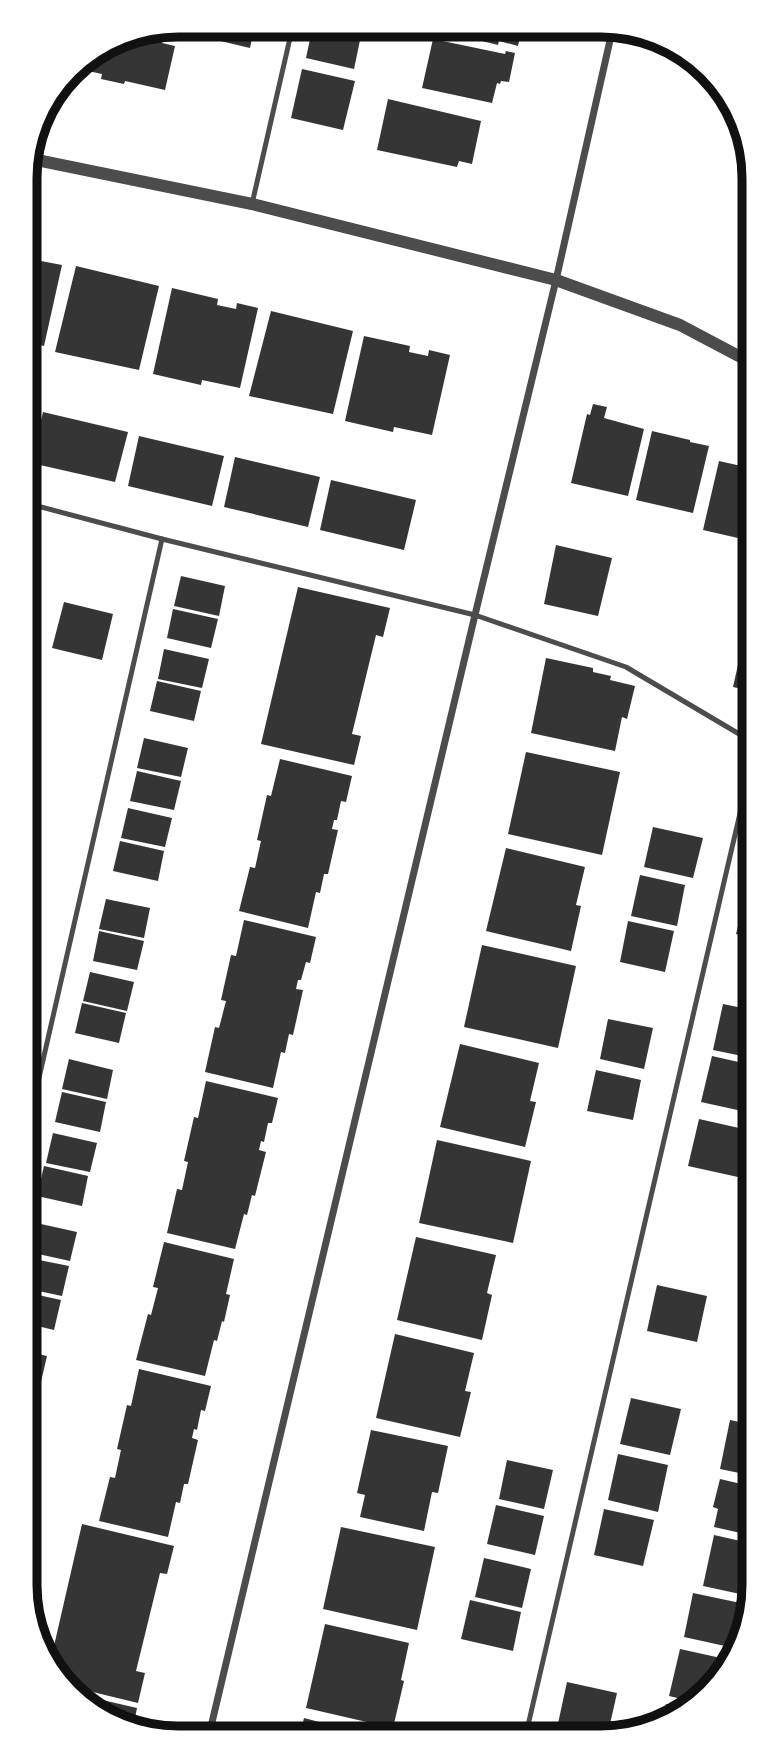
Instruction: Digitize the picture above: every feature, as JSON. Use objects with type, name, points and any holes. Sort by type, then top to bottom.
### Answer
[{"type":"street","points":[[211,1726],[556,280],[611,37]]},
{"type":"street","points":[[38,160],[252,204],[556,280],[680,325],[742,358]]},
{"type":"lane","points":[[252,204],[290,37]]},
{"type":"lane","points":[[37,506],[475,615],[626,667],[742,736]]},
{"type":"lane","points":[[37,1087],[162,539]]},
{"type":"lane","points":[[528,1726],[742,805]]},
{"type":"building","points":[[203,37],[252,37],[250,48]]},
{"type":"building","points":[[310,37],[361,37],[354,69],[306,58]]},
{"type":"building","points":[[466,37],[520,37],[518,46],[499,41],[498,45]]},
{"type":"building","points":[[159,38],[163,39],[162,43],[175,46],[165,90],[101,79],[102,74],[88,71],[87,75],[83,74],[92,66],[132,44]]},
{"type":"building","points":[[433,39],[505,54],[506,51],[515,53],[509,82],[497,83],[492,103],[422,88]]},
{"type":"building","points":[[302,69],[355,81],[343,130],[291,118]]},
{"type":"building","points":[[388,99],[481,121],[472,164],[459,161],[457,167],[377,150]]},
{"type":"building","points":[[41,261],[62,265],[44,346],[37,345],[37,266],[40,267]]},
{"type":"building","points":[[76,266],[159,286],[139,370],[55,352]]},
{"type":"building","points":[[172,288],[218,299],[217,305],[236,309],[237,303],[258,308],[240,388],[202,380],[201,385],[153,374]]},
{"type":"building","points":[[271,311],[353,331],[333,414],[249,396]]},
{"type":"building","points":[[364,336],[410,346],[409,352],[428,356],[429,350],[450,355],[432,435],[394,427],[393,432],[345,421]]},
{"type":"building","points":[[593,404],[607,407],[604,418],[644,429],[628,496],[571,483],[587,414],[590,415]]},
{"type":"building","points":[[43,412],[128,432],[115,482],[37,464],[37,438]]},
{"type":"building","points":[[652,431],[709,446],[693,513],[636,500]]},
{"type":"building","points":[[139,436],[224,456],[212,506],[128,486]]},
{"type":"building","points":[[235,457],[320,477],[308,527],[224,507]]},
{"type":"building","points":[[719,461],[742,466],[742,539],[703,530]]},
{"type":"building","points":[[331,480],[416,500],[404,550],[320,530]]},
{"type":"building","points":[[556,545],[612,558],[598,616],[544,604]]},
{"type":"building","points":[[181,576],[225,586],[219,616],[174,606]]},
{"type":"building","points":[[298,587],[390,608],[383,637],[376,635],[352,734],[361,736],[354,765],[261,744]]},
{"type":"building","points":[[64,602],[113,614],[102,660],[52,648]]},
{"type":"building","points":[[173,609],[218,619],[211,648],[167,638]]},
{"type":"building","points":[[742,647],[742,689],[733,687]]},
{"type":"building","points":[[164,649],[209,659],[202,688],[158,679]]},
{"type":"building","points":[[546,658],[593,668],[593,672],[611,676],[610,680],[635,686],[627,719],[622,717],[615,751],[531,733]]},
{"type":"building","points":[[157,681],[201,691],[194,721],[150,711]]},
{"type":"building","points":[[144,738],[188,748],[181,777],[137,768]]},
{"type":"building","points":[[526,752],[620,772],[602,855],[508,834]]},
{"type":"building","points":[[280,759],[352,776],[346,802],[341,801],[337,820],[334,820],[332,829],[338,830],[328,874],[324,874],[320,893],[316,892],[308,928],[239,911],[250,867],[255,868],[261,841],[257,840],[267,795],[271,796]]},
{"type":"building","points":[[137,771],[181,781],[174,810],[130,801]]},
{"type":"building","points":[[128,808],[172,818],[165,847],[121,838]]},
{"type":"building","points":[[653,827],[703,838],[693,878],[644,867]]},
{"type":"building","points":[[120,841],[164,851],[158,881],[113,871]]},
{"type":"building","points":[[506,848],[585,867],[576,905],[581,906],[571,951],[486,931]]},
{"type":"building","points":[[640,875],[685,885],[677,926],[631,916]]},
{"type":"building","points":[[106,899],[150,908],[144,938],[99,929]]},
{"type":"building","points":[[742,911],[742,936],[736,934]]},
{"type":"building","points":[[244,920],[316,937],[310,963],[306,962],[301,980],[298,980],[296,989],[303,990],[293,1035],[289,1034],[285,1053],[281,1052],[273,1088],[205,1072],[215,1027],[219,1028],[226,1001],[221,1000],[231,955],[236,956]]},
{"type":"building","points":[[628,921],[674,931],[665,972],[620,962]]},
{"type":"building","points":[[99,931],[144,941],[137,970],[93,961]]},
{"type":"building","points":[[482,945],[576,966],[558,1048],[464,1027]]},
{"type":"building","points":[[90,972],[134,982],[127,1011],[83,1001]]},
{"type":"building","points":[[82,1003],[126,1013],[119,1043],[75,1033]]},
{"type":"building","points":[[723,1004],[742,1008],[742,1056],[713,1050]]},
{"type":"building","points":[[608,1019],[653,1028],[644,1069],[600,1059]]},
{"type":"building","points":[[460,1044],[539,1063],[530,1101],[536,1102],[525,1147],[440,1127]]},
{"type":"building","points":[[712,1056],[742,1063],[742,1111],[701,1102]]},
{"type":"building","points":[[69,1059],[113,1070],[107,1099],[62,1089]]},
{"type":"building","points":[[596,1070],[641,1080],[633,1120],[587,1111]]},
{"type":"building","points":[[206,1081],[278,1098],[272,1123],[268,1123],[264,1142],[261,1141],[259,1150],[266,1152],[255,1196],[252,1195],[247,1215],[244,1214],[235,1249],[167,1233],[177,1189],[182,1190],[188,1162],[184,1161]]},
{"type":"building","points":[[62,1092],[106,1102],[100,1132],[55,1122]]},
{"type":"building","points":[[699,1119],[742,1129],[742,1158],[738,1177],[688,1166]]},
{"type":"building","points":[[53,1133],[97,1143],[90,1172],[46,1163]]},
{"type":"building","points":[[437,1140],[531,1161],[513,1243],[419,1223]]},
{"type":"building","points":[[44,1166],[88,1176],[82,1206],[37,1196]]},
{"type":"building","points":[[37,1223],[77,1232],[70,1261],[37,1254]]},
{"type":"building","points":[[416,1237],[496,1255],[487,1293],[492,1295],[482,1340],[397,1320]]},
{"type":"building","points":[[164,1242],[234,1259],[226,1294],[230,1295],[224,1322],[222,1321],[217,1341],[214,1340],[205,1376],[136,1360],[158,1288],[153,1287]]},
{"type":"building","points":[[37,1260],[69,1266],[62,1296],[37,1291]]},
{"type":"building","points":[[657,1285],[707,1296],[697,1342],[647,1331]]},
{"type":"building","points":[[37,1295],[61,1300],[54,1330],[37,1326]]},
{"type":"building","points":[[395,1334],[474,1353],[465,1391],[471,1392],[460,1437],[376,1418]]},
{"type":"building","points":[[37,1354],[47,1356],[40,1386],[37,1385]]},
{"type":"building","points":[[139,1369],[211,1386],[205,1411],[201,1410],[197,1430],[194,1429],[192,1438],[198,1440],[188,1484],[184,1484],[180,1503],[176,1502],[168,1537],[99,1521],[110,1477],[115,1478],[121,1450],[117,1449]]},
{"type":"building","points":[[631,1398],[681,1409],[670,1455],[620,1444]]},
{"type":"building","points":[[730,1420],[742,1422],[742,1474],[720,1469]]},
{"type":"building","points":[[371,1430],[448,1446],[438,1493],[432,1492],[424,1531],[360,1517],[365,1495],[357,1493]]},
{"type":"building","points":[[618,1454],[668,1465],[658,1512],[608,1500]]},
{"type":"building","points":[[507,1460],[553,1470],[544,1509],[499,1499]]},
{"type":"building","points":[[720,1479],[742,1484],[742,1533],[714,1527],[718,1509],[713,1507]]},
{"type":"building","points":[[496,1505],[544,1516],[535,1555],[487,1544]]},
{"type":"building","points":[[604,1509],[654,1520],[643,1566],[594,1555]]},
{"type":"building","points":[[82,1524],[174,1546],[167,1574],[160,1573],[136,1671],[145,1673],[138,1703],[84,1690],[53,1651]]},
{"type":"building","points":[[341,1527],[435,1547],[417,1630],[323,1609]]},
{"type":"building","points":[[714,1535],[742,1541],[742,1594],[703,1586]]},
{"type":"building","points":[[484,1558],[531,1569],[522,1608],[475,1597]]},
{"type":"building","points":[[693,1593],[741,1603],[728,1647],[684,1637]]},
{"type":"building","points":[[470,1600],[521,1612],[513,1651],[461,1639]]},
{"type":"building","points":[[325,1624],[409,1643],[393,1726],[306,1708]]},
{"type":"building","points":[[680,1649],[722,1658],[701,1685],[683,1699],[669,1696]]},
{"type":"building","points":[[567,1682],[617,1693],[610,1726],[557,1726]]},
{"type":"building","points":[[94,1698],[137,1708],[135,1720],[115,1712]]},
{"type":"building","points":[[666,1704],[674,1706],[664,1712]]},
{"type":"building","points":[[304,1718],[334,1726],[302,1726]]}]
